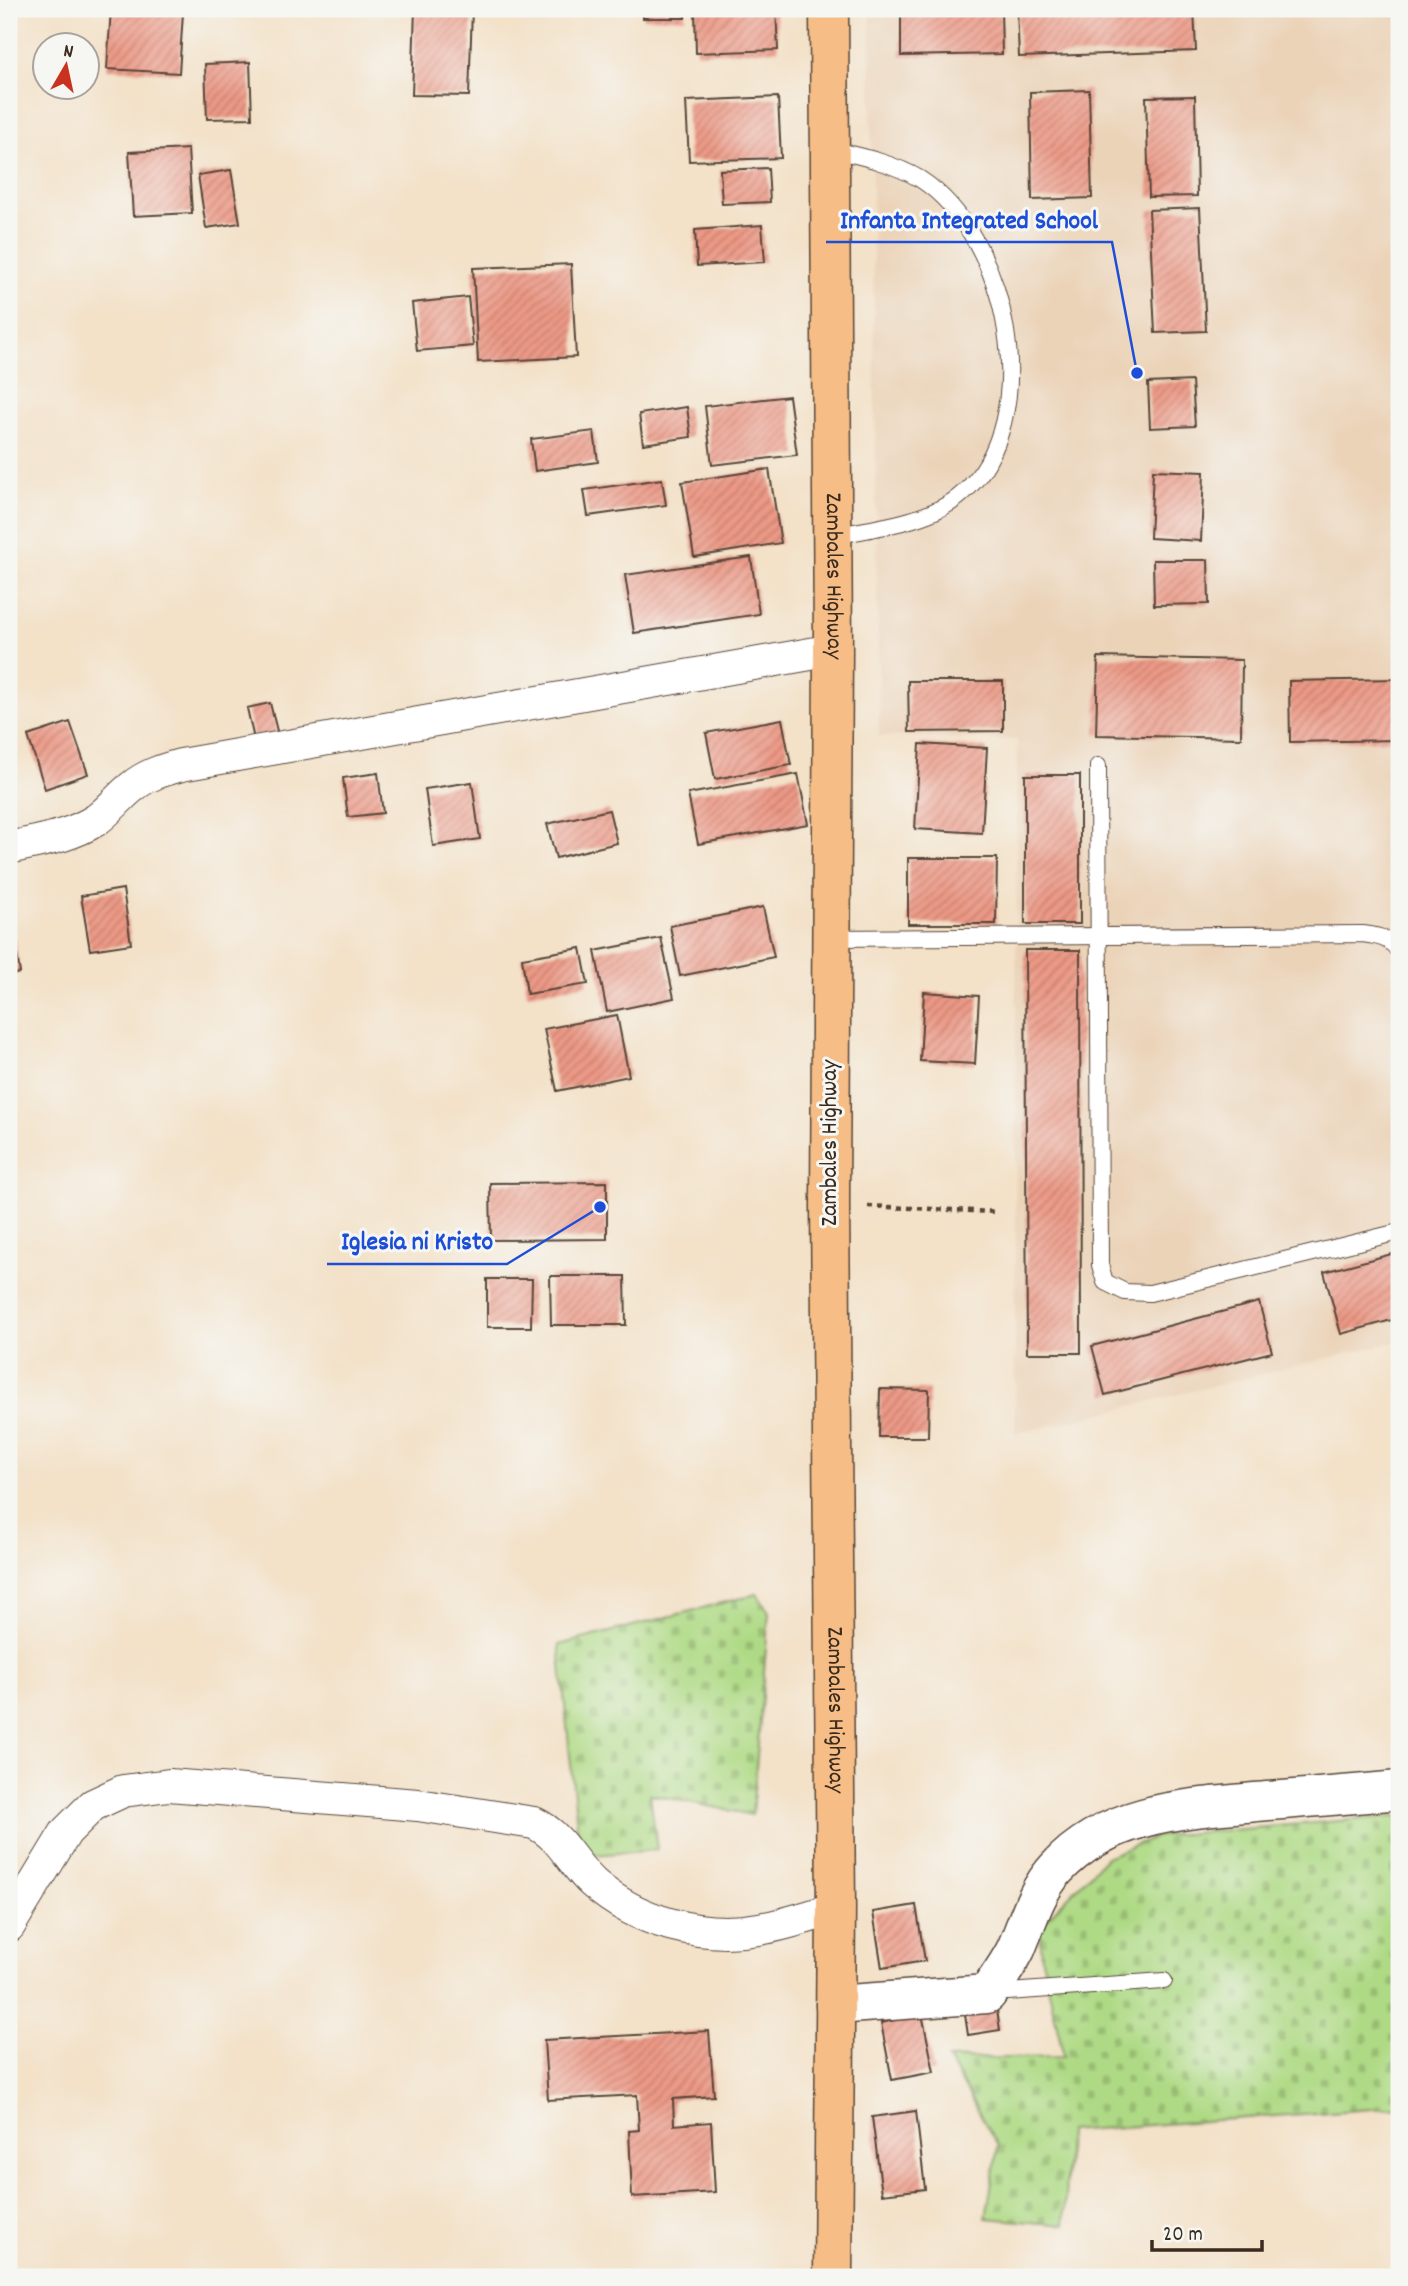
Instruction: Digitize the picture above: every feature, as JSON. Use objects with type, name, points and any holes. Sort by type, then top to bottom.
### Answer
[{"type":"main road","name":"Zambales Highway","points":[[829,9],[833,536],[830,1205],[836,1908],[833,2277]]},
{"type":"street","points":[[9,848],[80,829],[99,818],[133,786],[153,772],[181,765],[833,650]]},
{"type":"street","points":[[9,1926],[66,1832],[93,1805],[123,1791],[169,1786],[418,1805],[534,1823],[548,1829],[586,1877],[620,1903],[645,1916],[696,1930],[757,1930],[836,1908]]},
{"type":"street","points":[[835,2005],[987,1994],[1003,1973],[1028,1915],[1056,1869],[1088,1840],[1115,1827],[1152,1815],[1200,1808],[1399,1790]]},
{"type":"lane","points":[[830,149],[882,162],[920,179],[950,206],[975,240],[993,279],[1003,315],[1009,356],[1008,392],[1002,429],[988,465],[962,495],[933,511],[903,522],[833,536]]},
{"type":"lane","points":[[1098,765],[1100,1265],[1105,1282],[1125,1292],[1150,1293],[1399,1233]]},
{"type":"lane","points":[[832,938],[1363,934],[1381,936],[1397,947],[1399,952]]},
{"type":"lane","points":[[987,1994],[1164,1980]]},
{"type":"path","points":[[830,1205],[996,1212]]},
{"type":"shaded area","points":[[870,9],[1399,9],[1399,1341],[1015,1434],[1017,740],[879,736]]},
{"type":"green space","points":[[757,1594],[769,1612],[752,1815],[650,1794],[657,1850],[580,1856],[559,1645]]},
{"type":"green space","points":[[1399,1816],[1399,2107],[1068,2131],[1064,2225],[986,2218],[998,2146],[948,2059],[1064,2057],[1042,1959],[1040,1926],[1106,1857],[1157,1836]]},
{"type":"building","points":[[111,9],[183,13],[179,73],[107,69]]},
{"type":"building","points":[[415,9],[472,9],[469,96],[412,95]]},
{"type":"building","points":[[643,9],[685,9],[685,18],[643,18]]},
{"type":"building","points":[[695,9],[776,9],[778,50],[696,53]]},
{"type":"building","points":[[901,9],[1001,9],[1002,54],[901,56]]},
{"type":"building","points":[[1017,9],[1194,9],[1196,51],[1019,57]]},
{"type":"building","points":[[250,62],[252,118],[207,119],[205,64]]},
{"type":"building","points":[[1089,90],[1092,198],[1032,200],[1030,92]]},
{"type":"building","points":[[1195,96],[1197,196],[1149,197],[1146,97]]},
{"type":"building","points":[[778,97],[781,158],[689,161],[686,101]]},
{"type":"building","points":[[188,149],[192,213],[133,216],[129,152]]},
{"type":"building","points":[[768,168],[770,202],[722,204],[720,170]]},
{"type":"building","points":[[231,170],[240,223],[206,228],[198,175]]},
{"type":"building","points":[[1200,208],[1206,331],[1155,333],[1149,210]]},
{"type":"building","points":[[762,225],[765,262],[697,266],[695,230]]},
{"type":"building","points":[[571,264],[576,357],[478,362],[473,268]]},
{"type":"building","points":[[468,297],[473,346],[417,351],[412,303]]},
{"type":"building","points":[[1192,381],[1195,426],[1150,428],[1148,383]]},
{"type":"building","points":[[789,396],[797,455],[712,465],[705,406]]},
{"type":"building","points":[[687,407],[691,437],[643,444],[639,414]]},
{"type":"building","points":[[594,431],[598,462],[535,471],[531,439]]},
{"type":"building","points":[[769,469],[781,543],[694,557],[682,482]]},
{"type":"building","points":[[1153,470],[1204,472],[1201,541],[1150,538]]},
{"type":"building","points":[[662,479],[666,505],[588,516],[584,490]]},
{"type":"building","points":[[751,557],[759,614],[634,633],[625,575]]},
{"type":"building","points":[[1153,560],[1208,560],[1209,604],[1154,605]]},
{"type":"building","points":[[1098,657],[1242,660],[1241,738],[1096,735]]},
{"type":"building","points":[[1399,679],[1399,740],[1290,742],[1289,681]]},
{"type":"building","points":[[908,681],[1003,681],[1003,731],[909,732]]},
{"type":"building","points":[[270,703],[279,739],[255,744],[247,708]]},
{"type":"building","points":[[782,719],[791,765],[715,779],[706,733]]},
{"type":"building","points":[[70,722],[88,774],[45,789],[28,736]]},
{"type":"building","points":[[920,744],[987,748],[982,833],[915,829]]},
{"type":"building","points":[[378,773],[383,813],[348,817],[343,778]]},
{"type":"building","points":[[798,774],[808,824],[698,844],[688,794]]},
{"type":"building","points":[[1025,775],[1080,775],[1080,924],[1025,924]]},
{"type":"building","points":[[472,782],[480,839],[433,846],[425,789]]},
{"type":"building","points":[[609,810],[617,843],[556,858],[547,824]]},
{"type":"building","points":[[908,858],[997,858],[996,924],[908,924]]},
{"type":"building","points":[[123,889],[131,944],[90,950],[81,896]]},
{"type":"building","points":[[763,907],[774,957],[680,976],[670,926]]},
{"type":"building","points":[[9,937],[14,937],[20,973],[9,975]]},
{"type":"building","points":[[661,938],[674,998],[607,1012],[595,951]]},
{"type":"building","points":[[581,948],[588,984],[527,994],[522,958]]},
{"type":"building","points":[[1025,950],[1080,950],[1081,1353],[1027,1353]]},
{"type":"building","points":[[924,992],[979,996],[975,1064],[920,1061]]},
{"type":"building","points":[[617,1015],[629,1076],[557,1091],[544,1029]]},
{"type":"building","points":[[607,1182],[607,1239],[491,1240],[490,1183]]},
{"type":"building","points":[[1399,1252],[1399,1318],[1341,1334],[1324,1272]]},
{"type":"building","points":[[550,1276],[625,1276],[626,1325],[551,1325]]},
{"type":"building","points":[[487,1279],[532,1279],[531,1327],[487,1327]]},
{"type":"building","points":[[1259,1302],[1272,1352],[1105,1395],[1092,1346]]},
{"type":"building","points":[[880,1389],[929,1390],[928,1437],[879,1437]]},
{"type":"building","points":[[916,1905],[925,1961],[882,1968],[873,1912]]},
{"type":"building","points":[[995,1996],[1000,2030],[968,2035],[963,2001]]},
{"type":"building","points":[[922,2014],[934,2072],[892,2080],[881,2023]]},
{"type":"building","points":[[709,2031],[714,2096],[673,2099],[674,2125],[711,2122],[715,2192],[632,2197],[629,2131],[639,2130],[637,2095],[548,2100],[544,2040]]},
{"type":"building","points":[[916,2111],[925,2189],[882,2194],[872,2117]]},
{"type":"place","name":"Infanta Integrated School","points":[[1137,373]]},
{"type":"place","name":"Iglesia ni Kristo","points":[[600,1207]]}]
